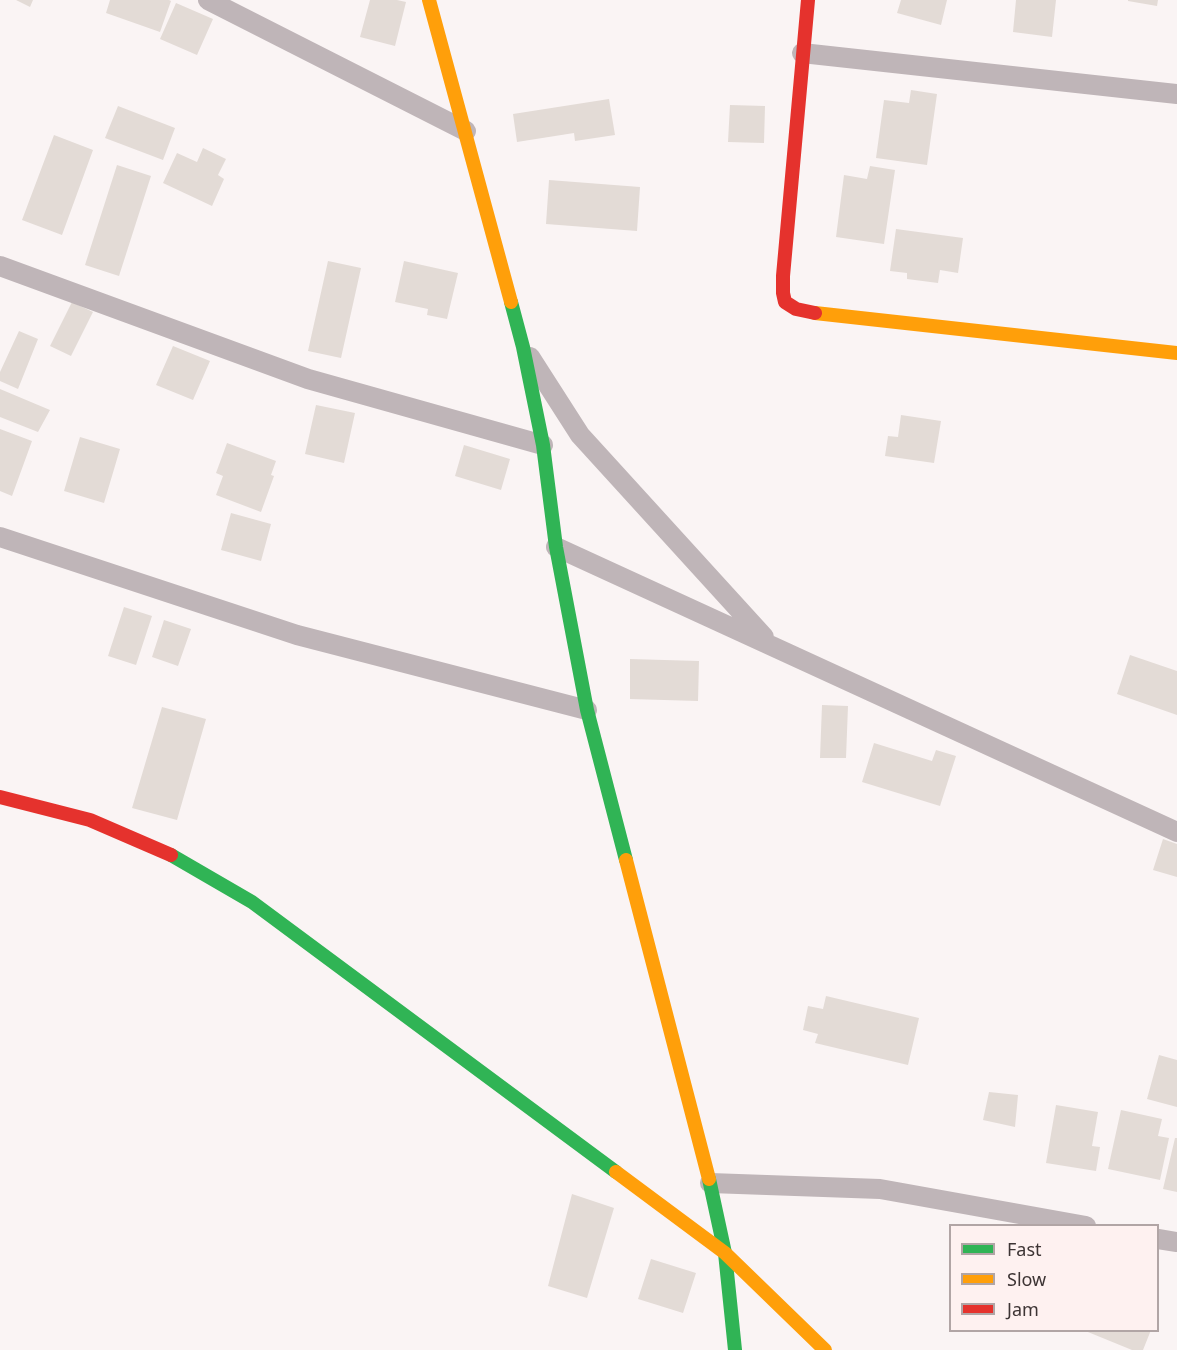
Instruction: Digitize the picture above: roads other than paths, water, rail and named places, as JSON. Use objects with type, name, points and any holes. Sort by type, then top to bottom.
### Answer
[{"type":"street","points":[[208,0],[466,131]]},
{"type":"street","points":[[429,0],[523,347],[543,445],[556,547],[587,710],[710,1183],[725,1253],[735,1350]]},
{"type":"street","points":[[807,0],[783,276],[785,302],[796,309],[818,315],[1177,352]]},
{"type":"street","points":[[802,53],[1177,94]]},
{"type":"street","points":[[0,266],[308,379],[543,445]]},
{"type":"street","points":[[523,347],[580,435],[772,646]]},
{"type":"street","points":[[0,537],[297,635],[587,710]]},
{"type":"street","points":[[556,547],[1177,832]]},
{"type":"street","points":[[0,797],[90,820],[177,858],[252,902],[725,1253],[825,1350]]},
{"type":"street","points":[[710,1183],[880,1190],[1075,1224]]},
{"type":"street","points":[[1159,1239],[1177,1242]]}]
